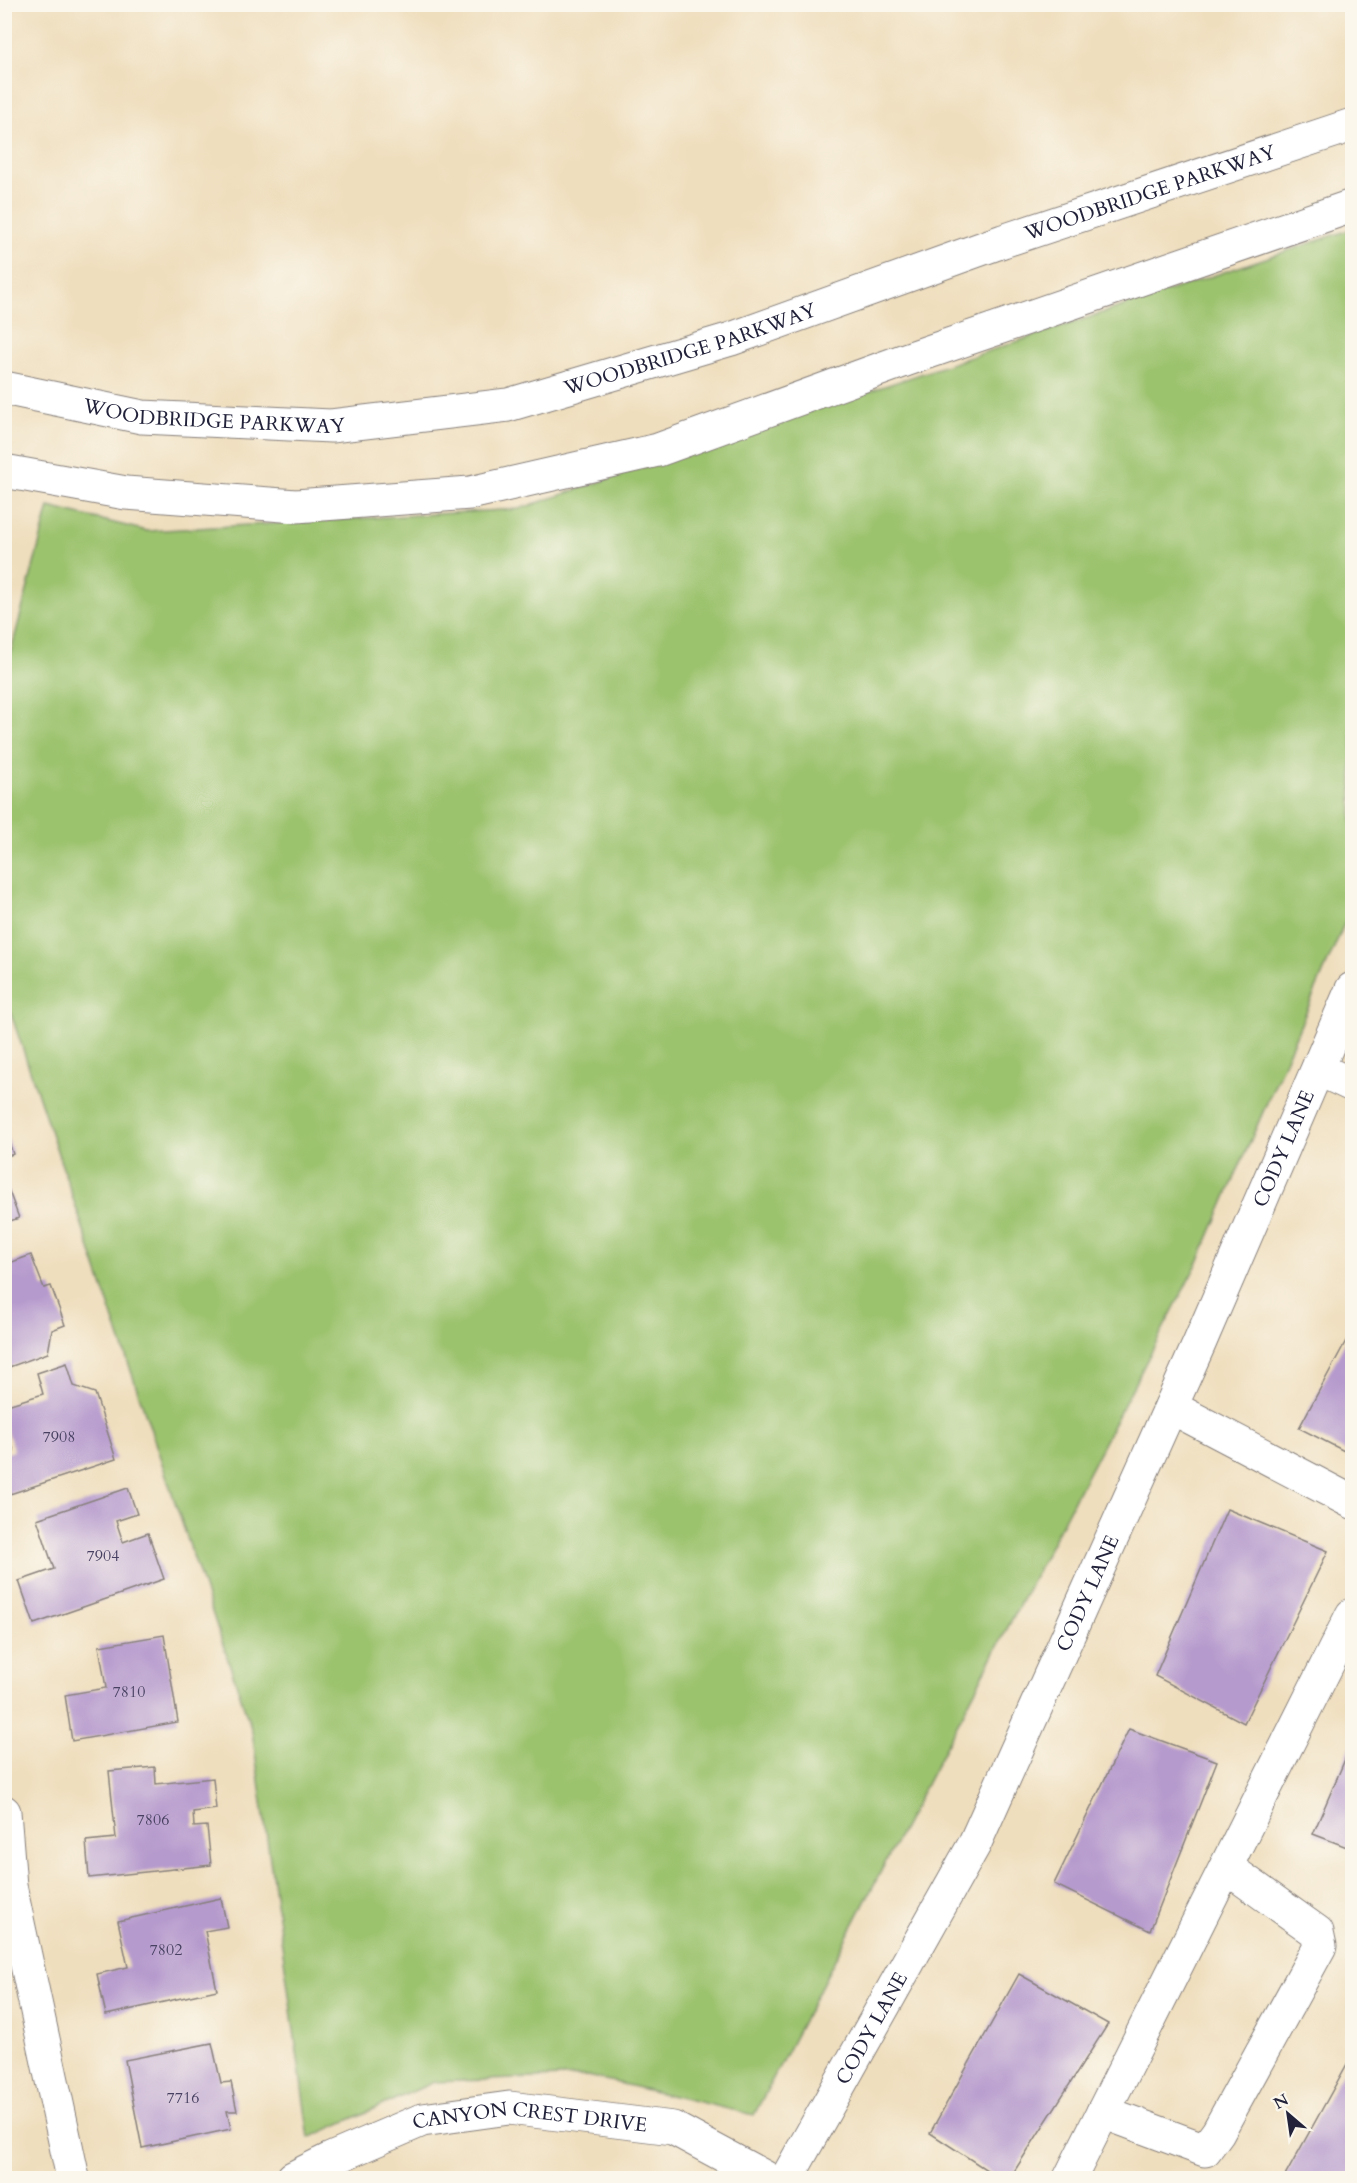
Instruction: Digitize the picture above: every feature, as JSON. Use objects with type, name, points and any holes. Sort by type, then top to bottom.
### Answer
[{"type":"main road","name":"WOODBRIDGE PARKWAY","points":[[4,388],[142,417],[331,426],[508,405],[731,339],[1004,241],[1353,125]]},
{"type":"main road","points":[[4,471],[126,493],[296,506],[470,493],[658,450],[908,359],[1353,206]]},
{"type":"main road","name":"CODY LANE","points":[[787,2178],[974,1845],[1171,1407],[1353,989]]},
{"type":"main road","points":[[1318,1069],[1353,1085]]},
{"type":"main road","points":[[1171,1407],[1353,1502]]},
{"type":"main road","points":[[1070,2178],[1353,1614]]},
{"type":"main road","points":[[4,1812],[9,1886],[72,2178]]},
{"type":"main road","points":[[1103,2112],[1205,2150],[1218,2132],[1320,1946],[1317,1932],[1226,1867]]},
{"type":"main road","name":"CANYON CREST DRIVE","points":[[293,2178],[422,2120],[509,2108],[673,2128],[766,2178]]},
{"type":"green space","points":[[1352,229],[1352,906],[1199,1260],[754,2115],[588,2076],[434,2082],[309,2138],[252,1731],[5,996],[5,674],[49,507],[147,531],[519,509]]},
{"type":"building","points":[[5,1131],[13,1154],[5,1157]]},
{"type":"building","points":[[4,1178],[19,1218],[4,1223]]},
{"type":"building","points":[[31,1255],[44,1288],[51,1286],[65,1325],[52,1330],[48,1353],[4,1369],[4,1265]]},
{"type":"building","points":[[1347,1339],[1352,1342],[1352,1455],[1299,1428]]},
{"type":"building","points":[[67,1363],[74,1386],[95,1393],[116,1459],[4,1496],[4,1454],[14,1451],[4,1421],[4,1406],[43,1394],[37,1373]]},
{"type":"building","points":[[128,1488],[137,1514],[116,1521],[123,1542],[148,1533],[164,1579],[34,1624],[19,1581],[54,1569],[37,1519]]},
{"type":"building","points":[[1227,1509],[1328,1551],[1244,1723],[1155,1676]]},
{"type":"building","points":[[164,1635],[178,1722],[72,1741],[65,1695],[106,1688],[99,1646]]},
{"type":"building","points":[[1129,1729],[1217,1761],[1150,1931],[1054,1884]]},
{"type":"building","points":[[1352,1743],[1352,1849],[1313,1834]]},
{"type":"building","points":[[155,1767],[156,1784],[213,1778],[216,1809],[193,1812],[194,1827],[207,1826],[211,1865],[89,1878],[86,1841],[116,1838],[109,1771]]},
{"type":"building","points":[[221,1898],[227,1927],[205,1931],[217,1990],[106,2015],[97,1974],[128,1967],[118,1921]]},
{"type":"building","points":[[1019,1974],[1108,2024],[1010,2178],[999,2178],[930,2133]]},
{"type":"building","points":[[212,2043],[221,2083],[231,2082],[237,2111],[227,2111],[231,2129],[142,2148],[125,2060]]},
{"type":"building","points":[[1352,2055],[1352,2178],[1284,2178]]}]
